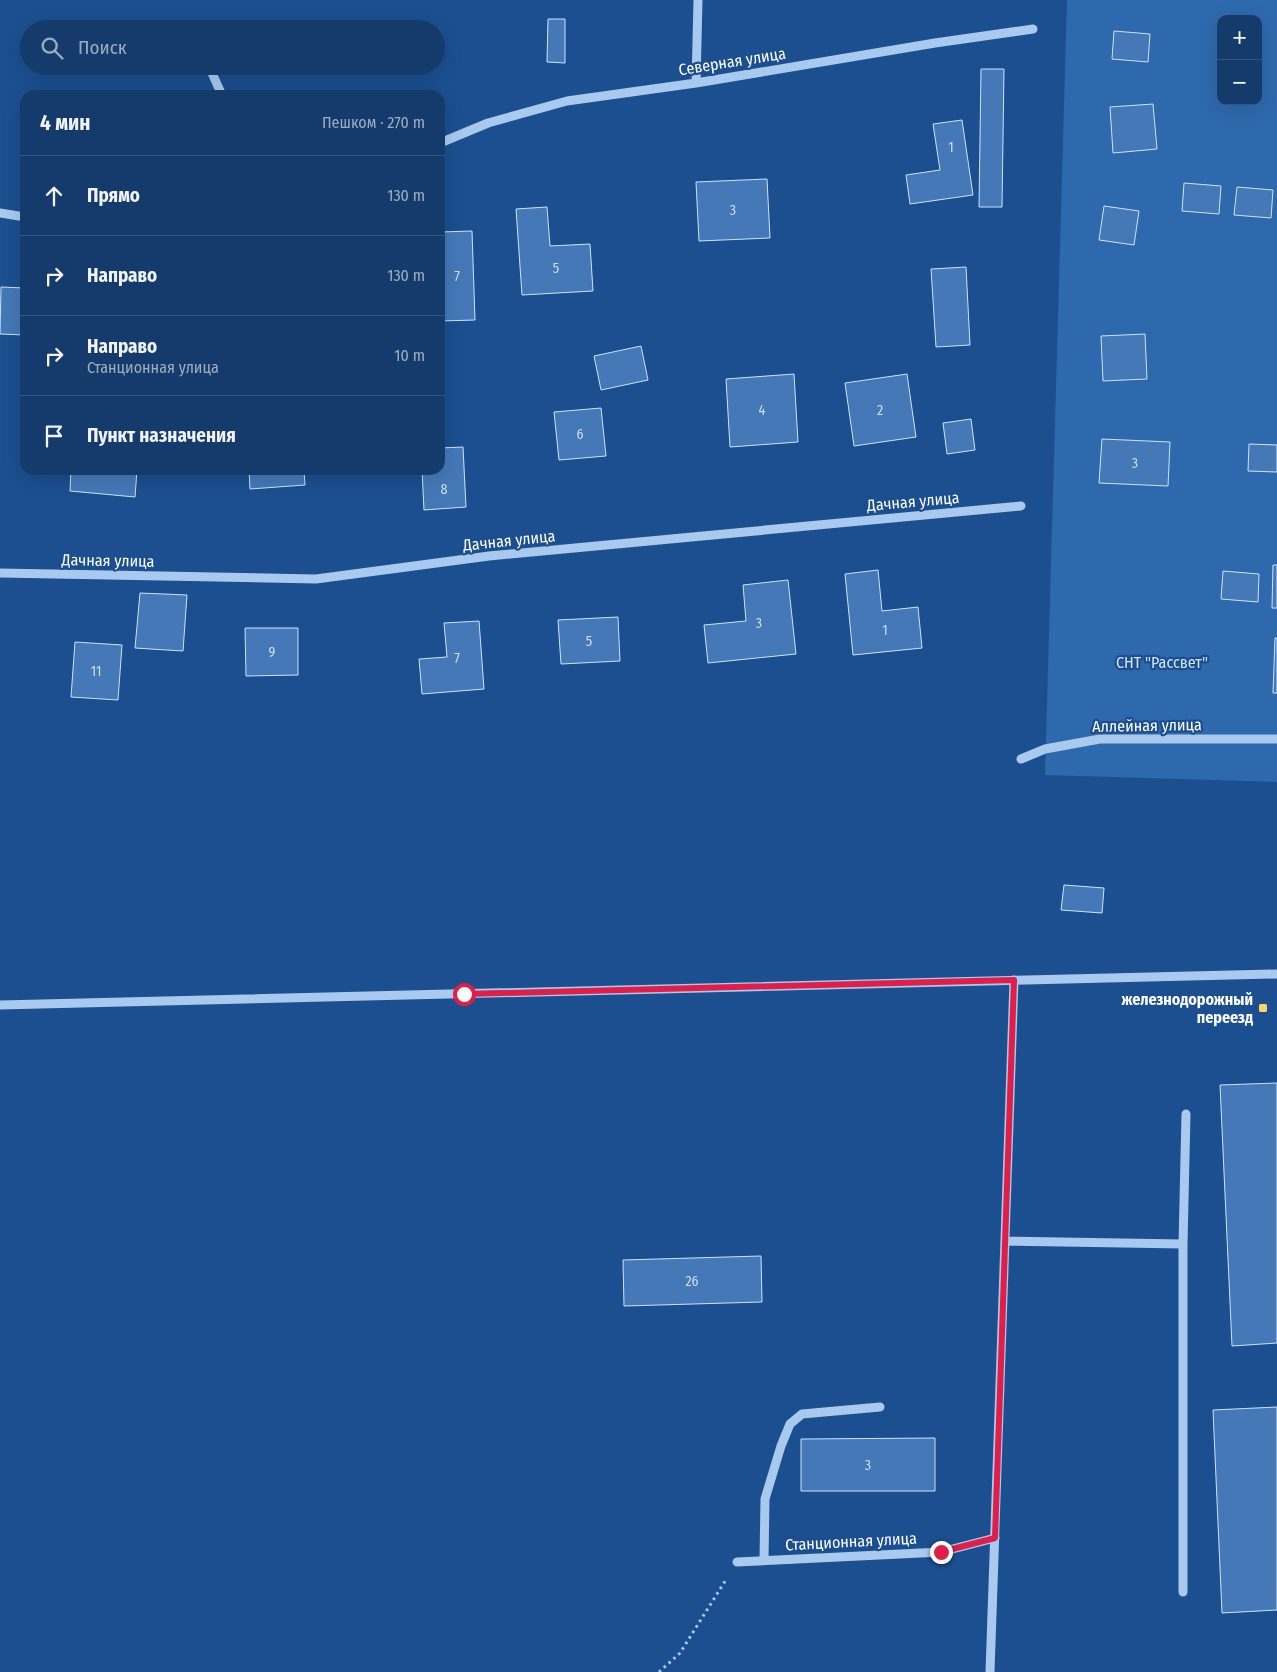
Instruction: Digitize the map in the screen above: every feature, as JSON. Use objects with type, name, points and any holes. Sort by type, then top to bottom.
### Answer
[{"type":"street","points":[[696,83],[698,0]]},
{"type":"street","name":"Северная улица","points":[[445,141],[488,123],[567,101],[696,83],[935,42],[1033,29]]},
{"type":"street","points":[[212,75],[220,90]]},
{"type":"street","points":[[0,213],[20,216]]},
{"type":"street","name":"Дачная улица","points":[[0,573],[316,579],[488,556],[1021,506]]},
{"type":"street","name":"Аллейная улица","points":[[1021,759],[1045,749],[1100,739],[1277,738]]},
{"type":"street","points":[[0,1005],[1277,974]]},
{"type":"street","points":[[990,1672],[1014,980]]},
{"type":"street","points":[[1183,1592],[1183,1244],[1186,1114]]},
{"type":"street","points":[[1005,1241],[1183,1244]]},
{"type":"street","points":[[764,1560],[765,1499],[781,1446],[790,1424],[802,1414],[880,1407]]},
{"type":"street","name":"Станционная улица","points":[[737,1562],[941,1552],[995,1538]]},
{"type":"path","points":[[659,1672],[680,1653],[737,1562]]},
{"type":"green space","name":"СНТ \"Рассвет\"","points":[[1067,0],[1277,0],[1277,782],[1045,775]]},
{"type":"building","points":[[548,19],[565,19],[565,63],[547,62]]},
{"type":"building","points":[[1114,31],[1150,34],[1148,62],[1112,59]]},
{"type":"building","points":[[981,69],[1004,69],[1002,207],[979,207]]},
{"type":"building","points":[[1153,104],[1157,149],[1113,153],[1110,107]]},
{"type":"building","points":[[962,120],[973,195],[910,204],[906,175],[940,170],[933,124]]},
{"type":"building","points":[[767,179],[770,238],[699,241],[696,182]]},
{"type":"building","points":[[1184,183],[1221,186],[1219,214],[1182,211]]},
{"type":"building","points":[[1237,187],[1273,190],[1271,218],[1234,215]]},
{"type":"building","points":[[1104,206],[1139,211],[1134,245],[1099,240]]},
{"type":"building","points":[[547,207],[550,246],[590,244],[593,291],[522,295],[516,209]]},
{"type":"building","points":[[472,231],[475,320],[445,321],[445,232]]},
{"type":"building","points":[[966,267],[970,345],[936,347],[931,269]]},
{"type":"building","points":[[1,287],[20,288],[20,335],[0,334]]},
{"type":"building","points":[[1145,334],[1147,379],[1103,381],[1101,336]]},
{"type":"building","points":[[641,346],[648,380],[601,390],[594,356]]},
{"type":"building","points":[[794,374],[798,442],[730,447],[726,379]]},
{"type":"building","points":[[907,374],[916,437],[854,446],[845,383]]},
{"type":"building","points":[[601,408],[606,456],[559,460],[554,412]]},
{"type":"building","points":[[971,419],[975,450],[947,454],[943,423]]},
{"type":"building","points":[[1102,439],[1170,442],[1168,486],[1099,483]]},
{"type":"building","points":[[1249,444],[1277,445],[1277,472],[1248,471]]},
{"type":"building","points":[[463,447],[466,507],[424,510],[422,475],[445,475],[445,448]]},
{"type":"building","points":[[71,475],[137,475],[135,497],[70,491]]},
{"type":"building","points":[[249,475],[304,475],[305,485],[250,489]]},
{"type":"building","points":[[1273,565],[1277,565],[1277,608],[1272,608]]},
{"type":"building","points":[[878,570],[882,611],[918,607],[922,648],[853,655],[845,574]]},
{"type":"building","points":[[1223,571],[1259,574],[1258,602],[1221,599]]},
{"type":"building","points":[[788,580],[796,654],[708,663],[704,625],[746,621],[743,585]]},
{"type":"building","points":[[140,593],[187,595],[183,651],[135,648]]},
{"type":"building","points":[[618,617],[620,661],[561,664],[558,620]]},
{"type":"building","points":[[479,621],[484,689],[422,694],[419,659],[447,657],[444,623]]},
{"type":"building","points":[[245,628],[298,628],[298,675],[246,676]]},
{"type":"building","points":[[1275,638],[1277,638],[1277,693],[1273,693]]},
{"type":"building","points":[[75,642],[122,645],[118,700],[71,697]]},
{"type":"building","points":[[1064,885],[1104,888],[1102,913],[1061,910]]},
{"type":"building","points":[[1277,1083],[1277,1343],[1232,1346],[1220,1085]]},
{"type":"building","points":[[761,1256],[762,1302],[624,1306],[623,1260]]},
{"type":"building","points":[[1277,1407],[1277,1610],[1222,1613],[1213,1410]]},
{"type":"building","points":[[935,1438],[935,1491],[801,1491],[801,1439]]},
{"type":"place","name":"железнодорожный переезд","points":[[1263,1008]]},
{"type":"route","points":[[464,994],[1014,980],[995,1538],[941,1552]]}]
